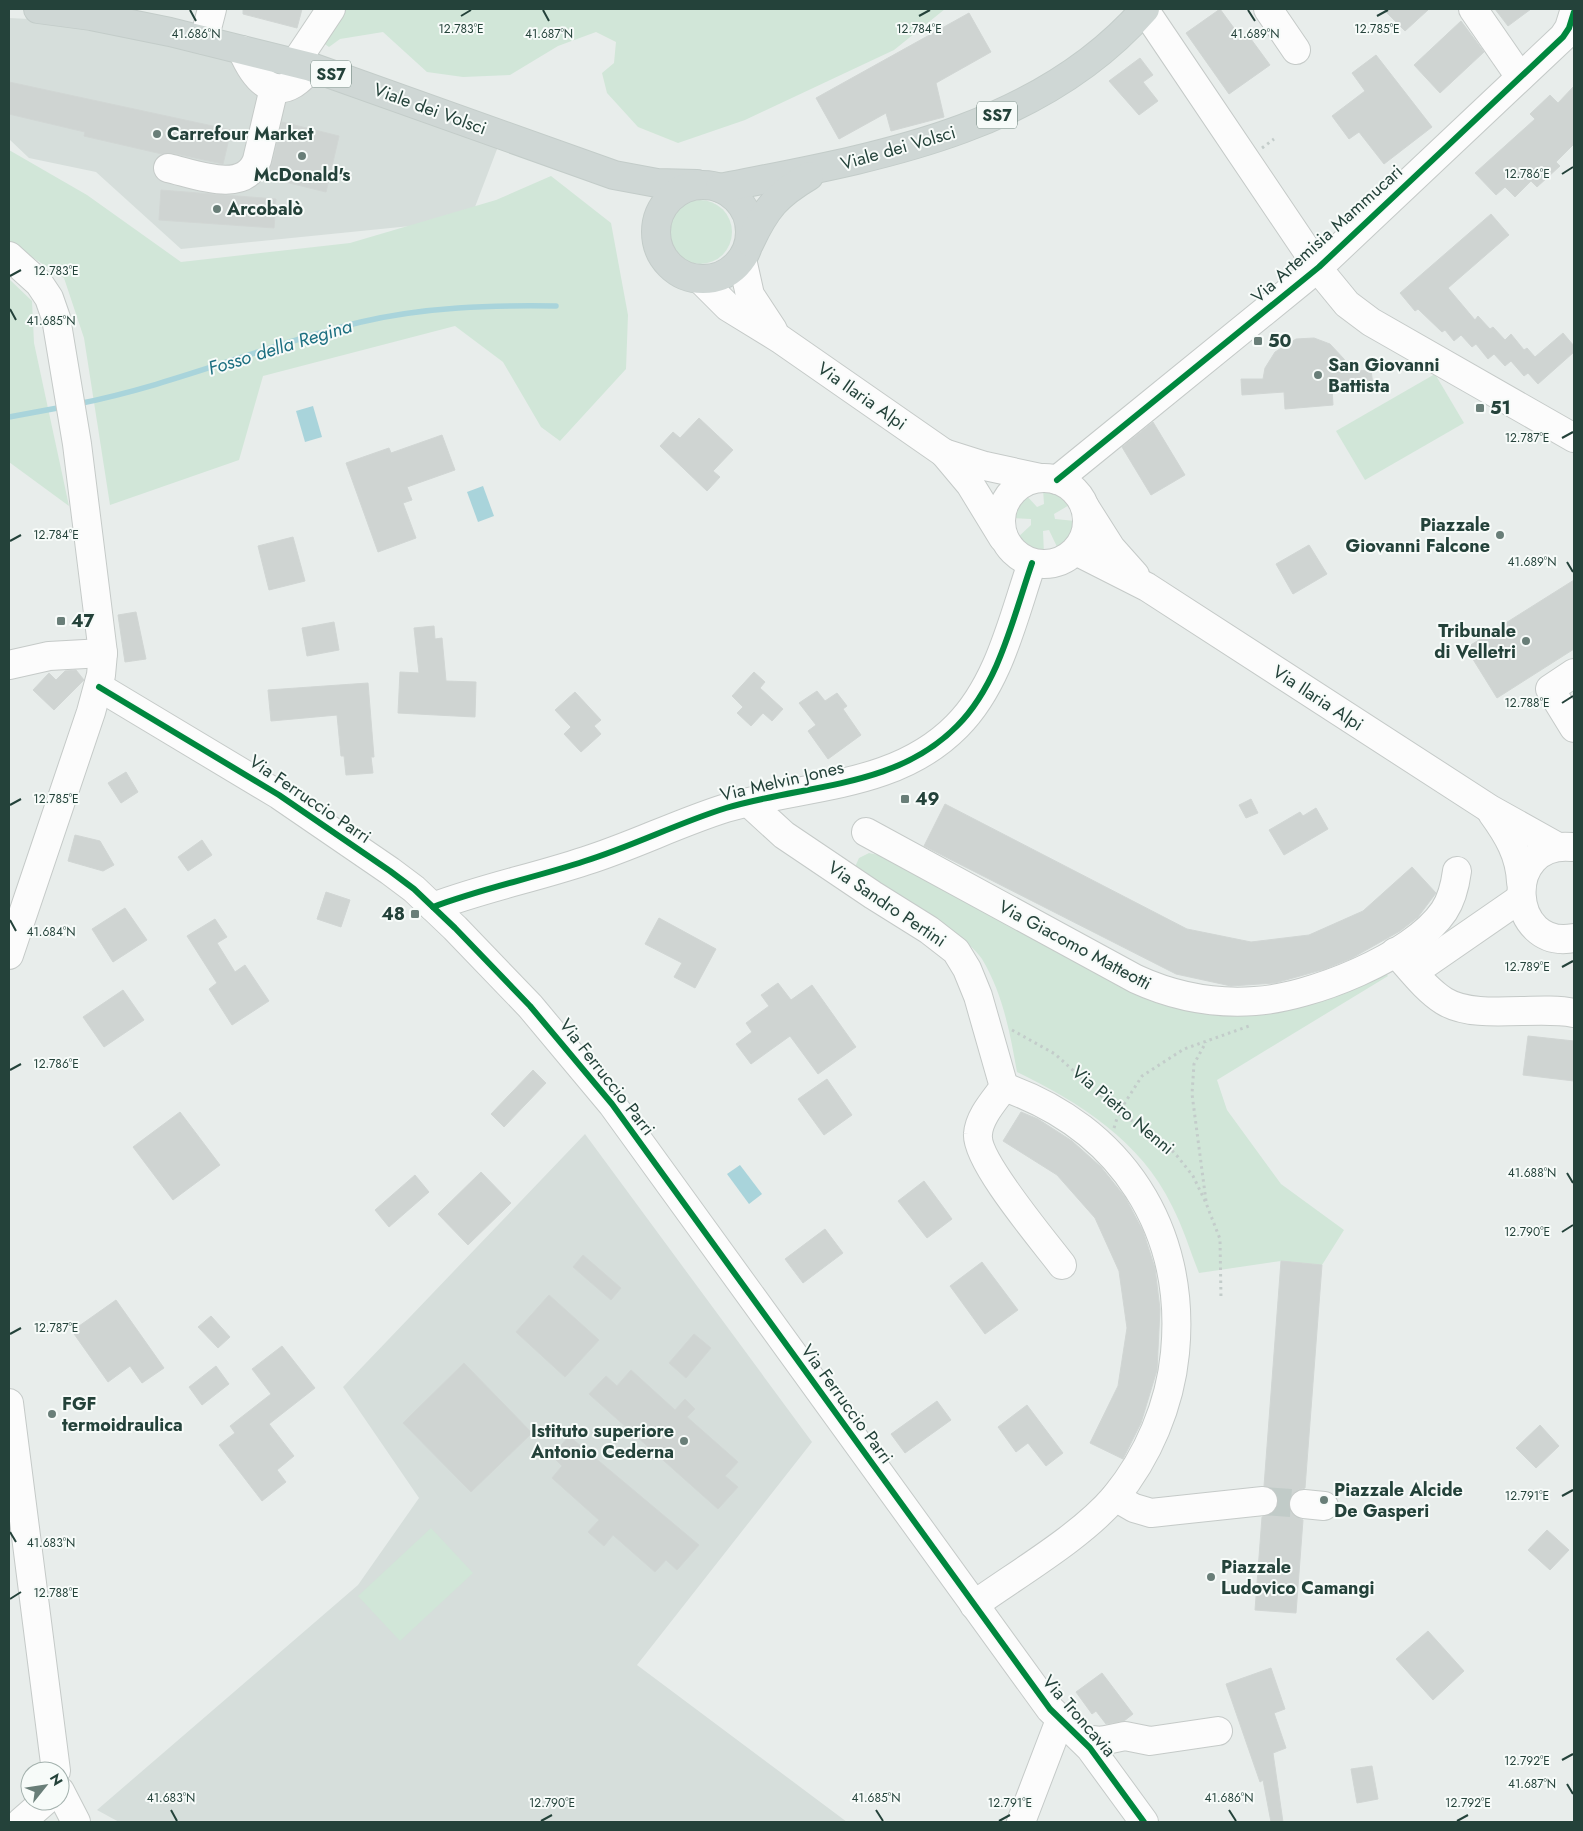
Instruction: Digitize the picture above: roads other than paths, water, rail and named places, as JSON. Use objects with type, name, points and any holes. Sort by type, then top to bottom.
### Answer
[{"type":"main road","name":"Viale dei Volsci","points":[[38,9],[119,21],[303,65],[614,175],[657,183],[709,186],[822,168],[918,144],[963,129],[1012,109],[1043,91],[1095,56],[1124,31],[1145,9]]},
{"type":"main road","name":"Viale dei Volsci","points":[[746,251],[763,214],[774,201],[790,188],[822,168]]},
{"type":"main road","name":"Viale dei Volsci","points":[[614,175],[640,199],[655,229]]},
{"type":"main road","name":"SS7","points":[[655,229],[659,213],[668,199],[682,189],[709,186]]},
{"type":"main road","points":[[709,186],[732,194],[742,204],[748,216],[750,230],[746,251]]},
{"type":"main road","points":[[655,229],[657,244],[663,258],[673,269],[686,277],[701,280]]},
{"type":"main road","name":"SS7","points":[[701,280],[717,278],[731,271],[746,251]]},
{"type":"street","points":[[204,40],[212,9]]},
{"type":"street","points":[[242,50],[254,75],[274,88],[281,89],[294,85],[331,9]]},
{"type":"street","points":[[1145,9],[1319,268],[1342,299],[1364,318],[1574,438]]},
{"type":"street","points":[[1268,9],[1296,50]]},
{"type":"street","points":[[1473,9],[1520,77]]},
{"type":"street","name":"Via Artemisia Mammucari","points":[[1048,479],[1319,268],[1563,37],[1573,19]]},
{"type":"street","points":[[168,168],[221,179],[244,177],[252,170],[257,160],[274,88]]},
{"type":"street","points":[[746,251],[750,296],[780,339]]},
{"type":"street","points":[[9,256],[32,275],[49,298],[54,312],[77,444],[98,600],[103,653],[99,687],[9,955]]},
{"type":"street","name":"Via Ilaria Alpi","points":[[701,280],[722,302],[780,339],[944,453],[966,479],[1006,543]]},
{"type":"street","name":"Via Ilaria Alpi","points":[[944,453],[985,466],[1048,479]]},
{"type":"street","points":[[1048,479],[1069,486],[1079,495],[1085,507],[1086,531],[1076,551],[1067,559],[1056,563],[1032,563],[1013,552],[1006,543],[1000,519],[1005,501],[1017,487],[1028,481],[1048,479]]},
{"type":"street","name":"Via Ilaria Alpi","points":[[1085,507],[1111,548],[1146,587]]},
{"type":"street","name":"Via Ilaria Alpi","points":[[1076,551],[1146,587],[1490,809],[1566,847]]},
{"type":"street","name":"Via Melvin Jones","points":[[433,907],[484,889],[585,861],[714,812],[870,777],[907,762],[942,740],[966,716],[988,682],[1032,563]]},
{"type":"street","points":[[9,665],[49,656],[103,653]]},
{"type":"street","points":[[1574,673],[1550,689],[1574,728]]},
{"type":"street","name":"Via Ferruccio Parri","points":[[99,687],[215,754],[301,809],[394,874],[433,907],[530,1006],[598,1086],[974,1605]]},
{"type":"street","name":"Via Sandro Pertini","points":[[750,803],[784,835],[872,895],[930,930],[953,948],[971,977],[986,1020],[1004,1087]]},
{"type":"street","name":"Via Ilaria Alpi","points":[[1490,809],[1506,831],[1515,849],[1520,867],[1524,911],[1531,922],[1540,930]]},
{"type":"street","name":"Via Giacomo Matteotti","points":[[866,832],[1136,979],[1178,994],[1232,1002],[1281,998],[1346,978],[1395,952],[1441,915],[1452,894],[1458,872]]},
{"type":"street","points":[[1414,972],[1472,933],[1521,890],[1526,870],[1534,859],[1545,852],[1566,847]]},
{"type":"street","points":[[1472,933],[1540,930],[1554,937],[1574,938]]},
{"type":"street","points":[[1395,952],[1437,995],[1461,1008],[1558,1010],[1574,1013]]},
{"type":"street","points":[[974,1605],[1080,1530],[1115,1497],[1144,1452],[1167,1399],[1174,1360],[1177,1314],[1170,1265],[1156,1220],[1130,1177],[1086,1131],[1057,1110],[1004,1087],[985,1114],[978,1128],[979,1145],[993,1172],[1062,1265]]},
{"type":"street","points":[[9,1403],[55,1761]]},
{"type":"street","points":[[1115,1497],[1134,1508],[1151,1513],[1263,1501]]},
{"type":"street","name":"Via Troncavia","points":[[974,1605],[1060,1720],[1082,1739],[1144,1822]]},
{"type":"street","points":[[1021,1822],[1060,1720]]},
{"type":"street","points":[[1082,1739],[1095,1742],[1125,1736],[1146,1741],[1218,1731]]},
{"type":"street","points":[[70,1810],[76,1822]]},
{"type":"street","points":[[21,1822],[33,1811]]},
{"type":"water","points":[[313,406],[322,437],[305,442],[296,411]]},
{"type":"water","points":[[483,486],[494,516],[478,522],[467,492]]},
{"type":"water","points":[[740,1165],[762,1194],[749,1204],[727,1174]]},
{"type":"waterway","name":"Fosso della Regina","points":[[77,404],[184,376],[325,331],[385,317],[458,308],[556,306]]},
{"type":"waterway","name":"Fosso della Regina","points":[[9,417],[63,407]]},
{"type":"tunnel","points":[[1263,1501],[1304,1504]]},
{"type":"place","name":"Carrefour Market","points":[[157,134]]},
{"type":"place","name":"McDonald's","points":[[302,156]]},
{"type":"place","name":"Arcobalò","points":[[217,209]]},
{"type":"place","name":"50","points":[[1258,341]]},
{"type":"place","name":"San Giovanni Battista","points":[[1318,375]]},
{"type":"place","name":"51","points":[[1480,408]]},
{"type":"place","name":"Piazzale Giovanni Falcone","points":[[1500,535]]},
{"type":"place","name":"47","points":[[61,621]]},
{"type":"place","name":"Tribunale di Velletri","points":[[1526,641]]},
{"type":"place","name":"49","points":[[905,799]]},
{"type":"place","name":"48","points":[[415,914]]},
{"type":"place","name":"FGF termoidraulica","points":[[52,1414]]},
{"type":"place","name":"Istituto superiore Antonio Cederna","points":[[684,1441]]},
{"type":"place","name":"Piazzale Alcide De Gasperi","points":[[1324,1500]]},
{"type":"place","name":"Piazzale Ludovico Camangi","points":[[1211,1577]]}]
